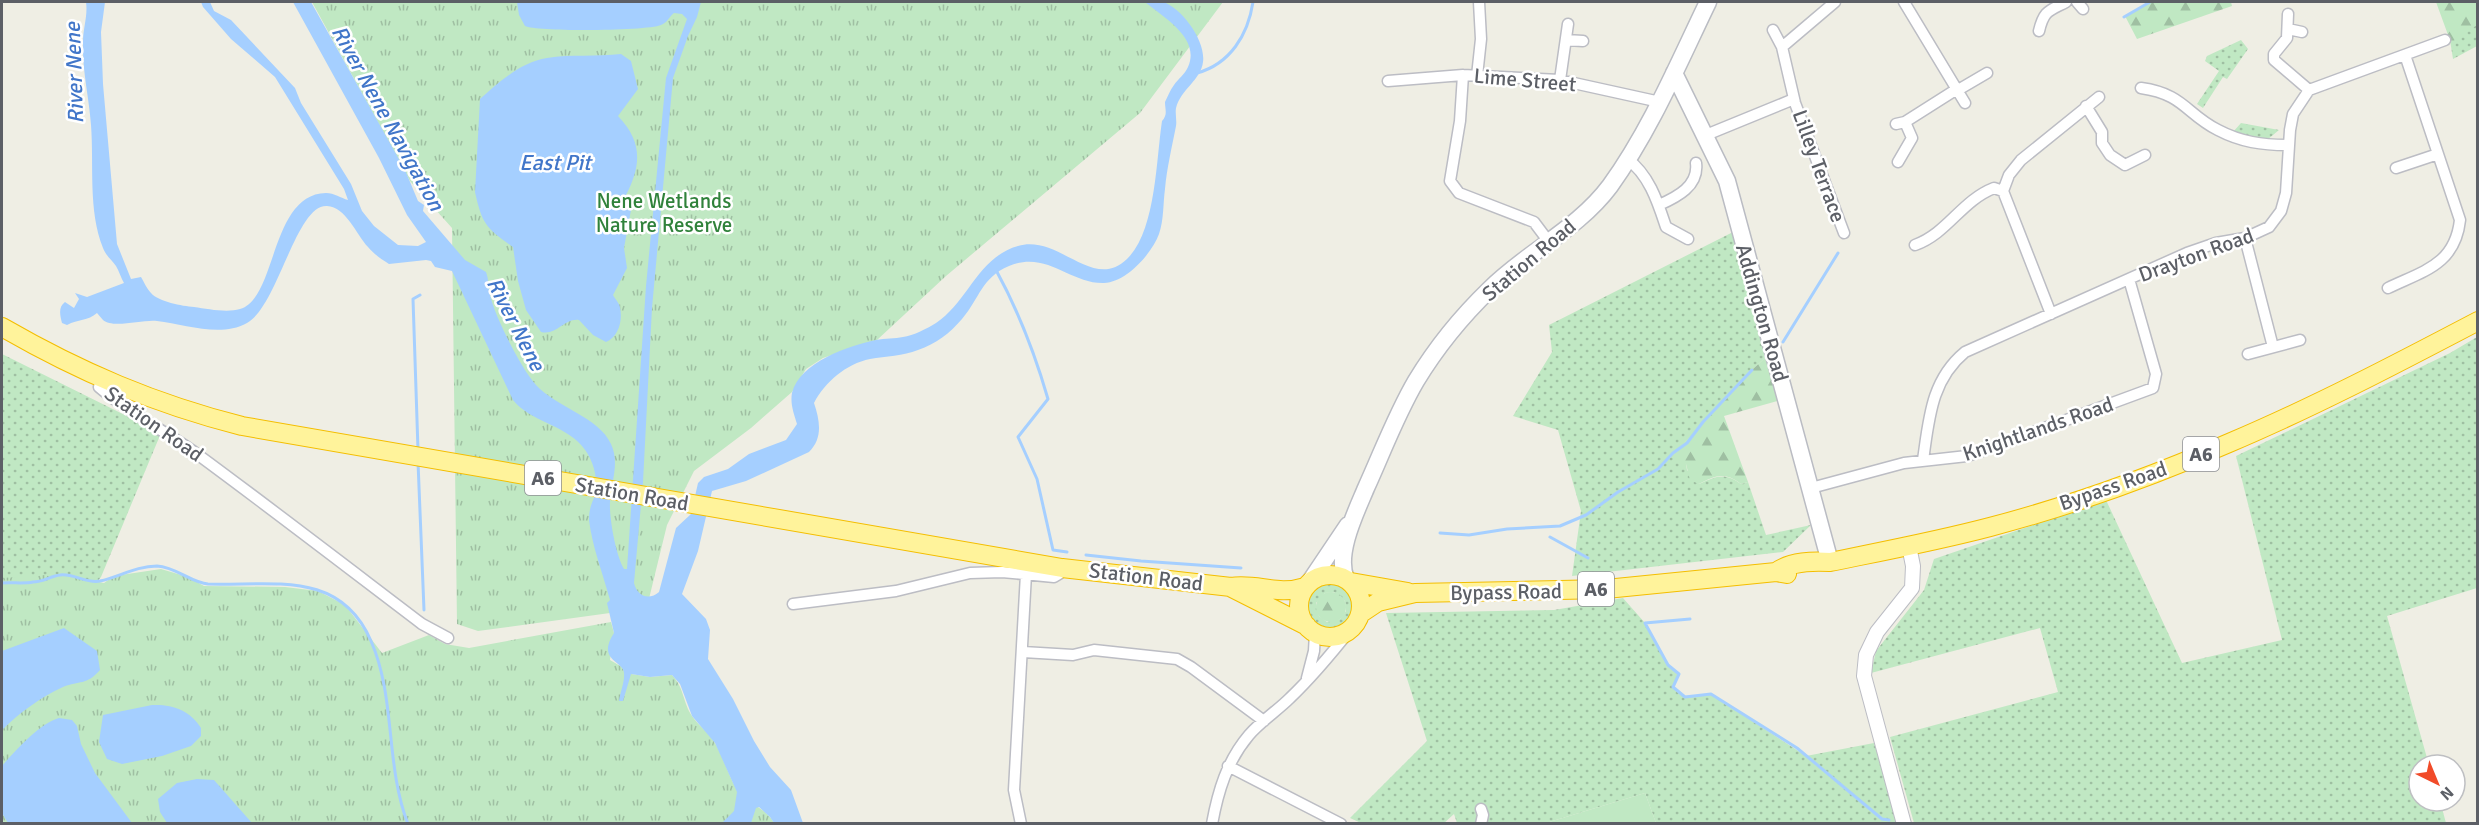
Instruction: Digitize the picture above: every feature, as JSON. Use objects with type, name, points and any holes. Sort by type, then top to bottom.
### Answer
[{"type":"highway","name":"Bypass Road","points":[[1348,580],[1415,593],[1606,589],[1776,572],[1785,574],[1818,569],[1830,562],[1993,526],[2073,501],[2228,444],[2371,377],[2478,321]]},
{"type":"highway","name":"Station Road","points":[[2,327],[132,392],[242,426],[1062,568],[1231,587],[1243,585],[1286,592],[1307,585]]},
{"type":"highway","points":[[1327,575],[1348,580],[1361,599],[1356,622],[1336,636],[1325,636],[1311,630],[1299,609],[1301,596],[1307,585],[1327,575]]},
{"type":"highway","name":"Station Road","points":[[1231,587],[1311,630]]},
{"type":"highway","name":"Bypass Road","points":[[1356,622],[1378,602],[1415,593]]},
{"type":"main road","name":"Station Road","points":[[1307,585],[1352,520],[1395,423],[1415,382],[1428,363],[1454,328],[1490,289],[1521,261],[1549,242],[1593,205],[1627,159],[1660,102],[1708,2]]},
{"type":"main road","name":"Addington Road","points":[[1674,73],[1727,181],[1830,562]]},
{"type":"main road","name":"Station Road","points":[[1348,580],[1342,565],[1352,520]]},
{"type":"street","points":[[1477,76],[1481,39],[1479,2]]},
{"type":"street","points":[[1782,47],[1835,2]]},
{"type":"street","points":[[1904,2],[1965,103]]},
{"type":"street","points":[[2039,31],[2042,17],[2048,10],[2066,2]]},
{"type":"street","points":[[2288,14],[2287,38],[2274,54],[2274,60],[2309,90],[2445,40]]},
{"type":"street","points":[[1560,80],[1568,24]]},
{"type":"street","points":[[2288,29],[2302,32]]},
{"type":"street","name":"Lilley Terrace","points":[[1773,30],[1782,47],[1794,99],[1844,233]]},
{"type":"street","points":[[1566,40],[1582,41]]},
{"type":"street","points":[[2388,288],[2430,268],[2447,257],[2455,245],[2460,220],[2405,56]]},
{"type":"street","points":[[1898,162],[1912,138],[1900,123],[1987,73]]},
{"type":"street","points":[[1463,75],[1460,121],[1450,180],[1459,194],[1534,222],[1549,242]]},
{"type":"street","name":"Lime Street","points":[[1388,81],[1463,75],[1560,80],[1660,102]]},
{"type":"street","points":[[2140,88],[2152,95],[2173,96],[2216,129],[2243,141],[2287,145]]},
{"type":"street","name":"Drayton Road","points":[[1923,460],[1929,412],[1934,394],[1943,375],[1965,352],[2187,253],[2216,243],[2245,238],[2269,227],[2281,211],[2286,193],[2287,145],[2293,114],[2309,90]]},
{"type":"street","points":[[2051,314],[2003,191],[2009,176],[2021,160],[2099,97]]},
{"type":"street","points":[[1706,135],[1794,99]]},
{"type":"street","points":[[2086,106],[2096,120],[2102,132],[2102,143],[2110,154],[2125,165],[2145,155]]},
{"type":"street","points":[[2396,168],[2438,154]]},
{"type":"street","points":[[1627,159],[1640,168],[1659,205],[1666,227],[1688,239]]},
{"type":"street","points":[[1659,205],[1682,194],[1697,170],[1696,163]]},
{"type":"street","points":[[1915,245],[1931,239],[1956,214],[1984,192],[1994,188],[2003,191]]},
{"type":"street","points":[[2245,238],[2273,347]]},
{"type":"street","name":"Knightlands Road","points":[[1811,488],[1904,463],[1951,458],[1982,451],[2153,388],[2156,374],[2129,279]]},
{"type":"street","points":[[2248,354],[2300,339]]},
{"type":"street","name":"Station Road","points":[[101,378],[99,387],[112,399],[165,431],[422,624],[448,638]]},
{"type":"street","points":[[1904,824],[1864,676],[1866,655],[1877,632],[1912,588],[1913,566],[1909,546]]},
{"type":"street","name":"Station Road","points":[[793,604],[896,591],[970,573],[1054,577],[1062,568]]},
{"type":"street","points":[[1021,824],[1014,790],[1026,574]]},
{"type":"street","points":[[1212,824],[1228,766],[1249,735],[1290,698],[1356,622]]},
{"type":"street","points":[[1307,678],[1314,651],[1311,630]]},
{"type":"street","points":[[1023,652],[1072,655],[1095,650],[1177,659],[1191,666],[1264,721]]},
{"type":"street","points":[[1228,766],[1341,824]]},
{"type":"street","points":[[1481,809],[1483,815],[1481,824]]},
{"type":"green space","name":"Nene Wetlands Nature Reserve","points":[[312,2],[1223,2],[1140,113],[946,276],[877,340],[823,358],[806,369],[792,392],[751,428],[694,471],[667,525],[646,611],[610,613],[478,631],[457,624],[452,228],[410,181]]},
{"type":"green space","points":[[2150,2],[2231,2],[2232,6],[2137,39],[2125,16]]},
{"type":"green space","points":[[2436,2],[2477,2],[2477,25],[2451,43]]},
{"type":"green space","points":[[2477,19],[2477,46],[2453,59],[2450,40]]},
{"type":"green space","points":[[2241,40],[2248,49],[2227,79],[2223,77],[2203,108],[2197,104],[2219,71],[2205,61],[2207,56]]},
{"type":"green space","points":[[2241,123],[2279,130],[2267,140],[2248,138],[2233,132]]},
{"type":"green space","points":[[1733,232],[1768,355],[1673,453],[1686,464],[1687,470],[1699,484],[1720,476],[1741,484],[1748,482],[1766,535],[1811,525],[1783,552],[1572,576],[1581,511],[1558,430],[1513,416],[1552,352],[1549,325]]},
{"type":"green space","points":[[2477,337],[2477,588],[2387,616],[2426,753],[2407,753],[2407,813],[2443,813],[2446,823],[1914,823],[1890,737],[2058,692],[2040,628],[1871,673],[1876,651],[1924,590],[1934,559],[2106,500],[2182,663],[2282,640],[2236,456],[2450,353]]},
{"type":"green space","points":[[2,354],[161,433],[101,577],[95,584],[2,584]]},
{"type":"green space","points":[[1768,355],[1781,400],[1724,416],[1748,482],[1741,484],[1725,476],[1699,484],[1690,480],[1686,464],[1680,463],[1673,453]]},
{"type":"green space","points":[[161,569],[188,577],[204,586],[285,587],[318,591],[345,605],[382,653],[429,635],[445,644],[469,648],[611,622],[614,633],[610,660],[622,667],[625,673],[650,677],[672,675],[679,685],[692,716],[717,746],[737,790],[744,798],[765,812],[774,823],[2,824],[2,578],[61,574],[104,583],[114,576]]},
{"type":"green space","points":[[1326,583],[1346,590],[1350,594],[1353,606],[1349,620],[1336,628],[1318,626],[1306,608],[1311,592]],"holes":[[[1334,592],[1345,601],[1346,611],[1340,619],[1327,622],[1319,616],[1316,603],[1325,593]]]},
{"type":"green space","points":[[1331,592],[1342,596],[1346,607],[1342,618],[1331,622],[1320,618],[1316,607],[1320,596]]},
{"type":"green space","points":[[1623,598],[1645,623],[1668,665],[1679,674],[1673,687],[1685,697],[1711,694],[1806,756],[1874,743],[1899,823],[1656,823],[1645,793],[1546,823],[1457,823],[1454,814],[1443,824],[1361,823],[1350,818],[1427,741],[1386,613],[1554,610]]},
{"type":"green space","points":[[1645,793],[1656,823],[1546,823]]},
{"type":"water","points":[[86,2],[105,2],[101,32],[103,84],[117,244],[131,279],[141,277],[151,293],[165,301],[183,306],[229,311],[240,309],[252,301],[261,287],[284,228],[294,210],[308,198],[326,193],[348,200],[344,189],[275,77],[231,39],[201,2],[210,2],[214,11],[231,20],[295,88],[301,103],[351,184],[362,211],[374,226],[398,245],[418,246],[426,242],[407,215],[379,158],[293,2],[311,2],[405,170],[418,201],[424,205],[423,211],[465,260],[486,272],[497,316],[516,355],[530,377],[544,393],[597,426],[611,444],[615,466],[610,502],[611,517],[618,555],[624,569],[627,569],[646,286],[666,78],[687,19],[682,14],[674,13],[663,24],[636,29],[534,28],[525,26],[519,15],[517,2],[701,2],[673,78],[652,308],[643,482],[634,583],[638,591],[647,597],[659,592],[676,528],[691,514],[698,483],[704,477],[728,469],[749,454],[786,440],[797,424],[792,405],[792,393],[797,382],[815,364],[852,346],[907,336],[933,325],[957,304],[993,260],[1018,246],[1033,244],[1048,248],[1088,266],[1101,269],[1114,267],[1127,259],[1137,247],[1149,213],[1162,121],[1166,114],[1165,102],[1173,87],[1187,70],[1191,56],[1185,38],[1178,29],[1145,2],[1163,2],[1185,18],[1197,35],[1203,62],[1199,74],[1182,95],[1176,108],[1176,126],[1167,173],[1161,229],[1151,250],[1130,272],[1121,278],[1104,283],[1080,279],[1035,262],[1023,262],[1009,266],[992,276],[962,319],[937,341],[912,352],[861,361],[830,381],[814,403],[819,429],[817,441],[809,452],[746,481],[712,491],[698,551],[682,594],[706,619],[710,630],[708,659],[770,767],[791,790],[803,823],[774,823],[759,807],[756,808],[751,823],[722,823],[734,811],[737,792],[715,743],[692,716],[680,684],[672,675],[650,677],[631,674],[623,701],[619,701],[624,673],[609,655],[608,649],[614,633],[607,603],[610,600],[590,530],[590,511],[596,484],[589,457],[582,446],[566,433],[529,413],[513,400],[452,271],[435,267],[431,261],[426,260],[389,264],[370,250],[340,211],[327,206],[316,210],[306,221],[268,297],[258,313],[247,323],[237,327],[214,330],[157,321],[114,324],[103,320],[97,313],[67,325],[62,323],[61,306],[65,302],[74,308],[79,299],[75,293],[87,297],[124,283],[116,266],[104,251],[95,218],[91,125],[83,52]]},
{"type":"water","name":"East Pit","points":[[621,54],[631,61],[638,89],[618,116],[632,135],[637,153],[635,173],[626,195],[631,210],[624,248],[627,268],[613,295],[620,306],[620,323],[614,336],[606,342],[593,335],[579,320],[569,322],[552,332],[541,332],[526,310],[518,281],[513,247],[486,224],[475,192],[480,99],[511,74],[537,60],[565,56]]},
{"type":"water","points":[[64,628],[97,651],[100,670],[87,681],[63,687],[47,696],[2,730],[2,651]]},
{"type":"water","points":[[152,705],[180,709],[197,722],[201,728],[201,736],[191,746],[162,756],[122,764],[107,759],[99,742],[103,715]]},
{"type":"water","points":[[59,718],[72,720],[77,726],[81,744],[95,773],[132,823],[8,823],[2,813],[2,766],[36,731]]},
{"type":"water","points":[[197,779],[214,780],[252,823],[167,823],[160,812],[158,799],[177,783]]},
{"type":"waterway","points":[[1197,73],[1219,63],[1236,46],[1247,26],[1253,2]]},
{"type":"waterway","points":[[2124,17],[2150,2]]},
{"type":"waterway","points":[[1783,342],[1838,253]]},
{"type":"waterway","points":[[996,270],[1026,333],[1048,399],[1018,437],[1037,479],[1053,550],[1067,552]]},
{"type":"waterway","points":[[418,450],[413,299],[420,295]]},
{"type":"waterway","points":[[1440,533],[1469,535],[1507,529],[1560,526],[1586,515],[1618,492],[1658,469],[1673,453],[1687,443],[1703,422],[1752,370]]},
{"type":"waterway","points":[[418,462],[424,610]]},
{"type":"waterway","points":[[1550,537],[1588,558]]},
{"type":"waterway","points":[[1086,555],[1241,568]]},
{"type":"waterway","points":[[2,583],[37,582],[65,575],[95,582],[142,568],[157,566],[171,569],[208,584],[302,586],[323,592],[341,602],[358,618],[371,641],[379,663],[388,708],[396,779],[408,824]]},
{"type":"waterway","points":[[1690,619],[1645,623],[1668,665],[1679,674],[1673,687],[1685,697],[1711,694],[1797,748],[1882,819],[1889,820]]},
{"type":"water label","name":"River Nene","points":[[74,73]]},
{"type":"water label","name":"River Nene Navigation","points":[[388,118]]},
{"type":"water label","name":"River Nene","points":[[516,324]]}]
